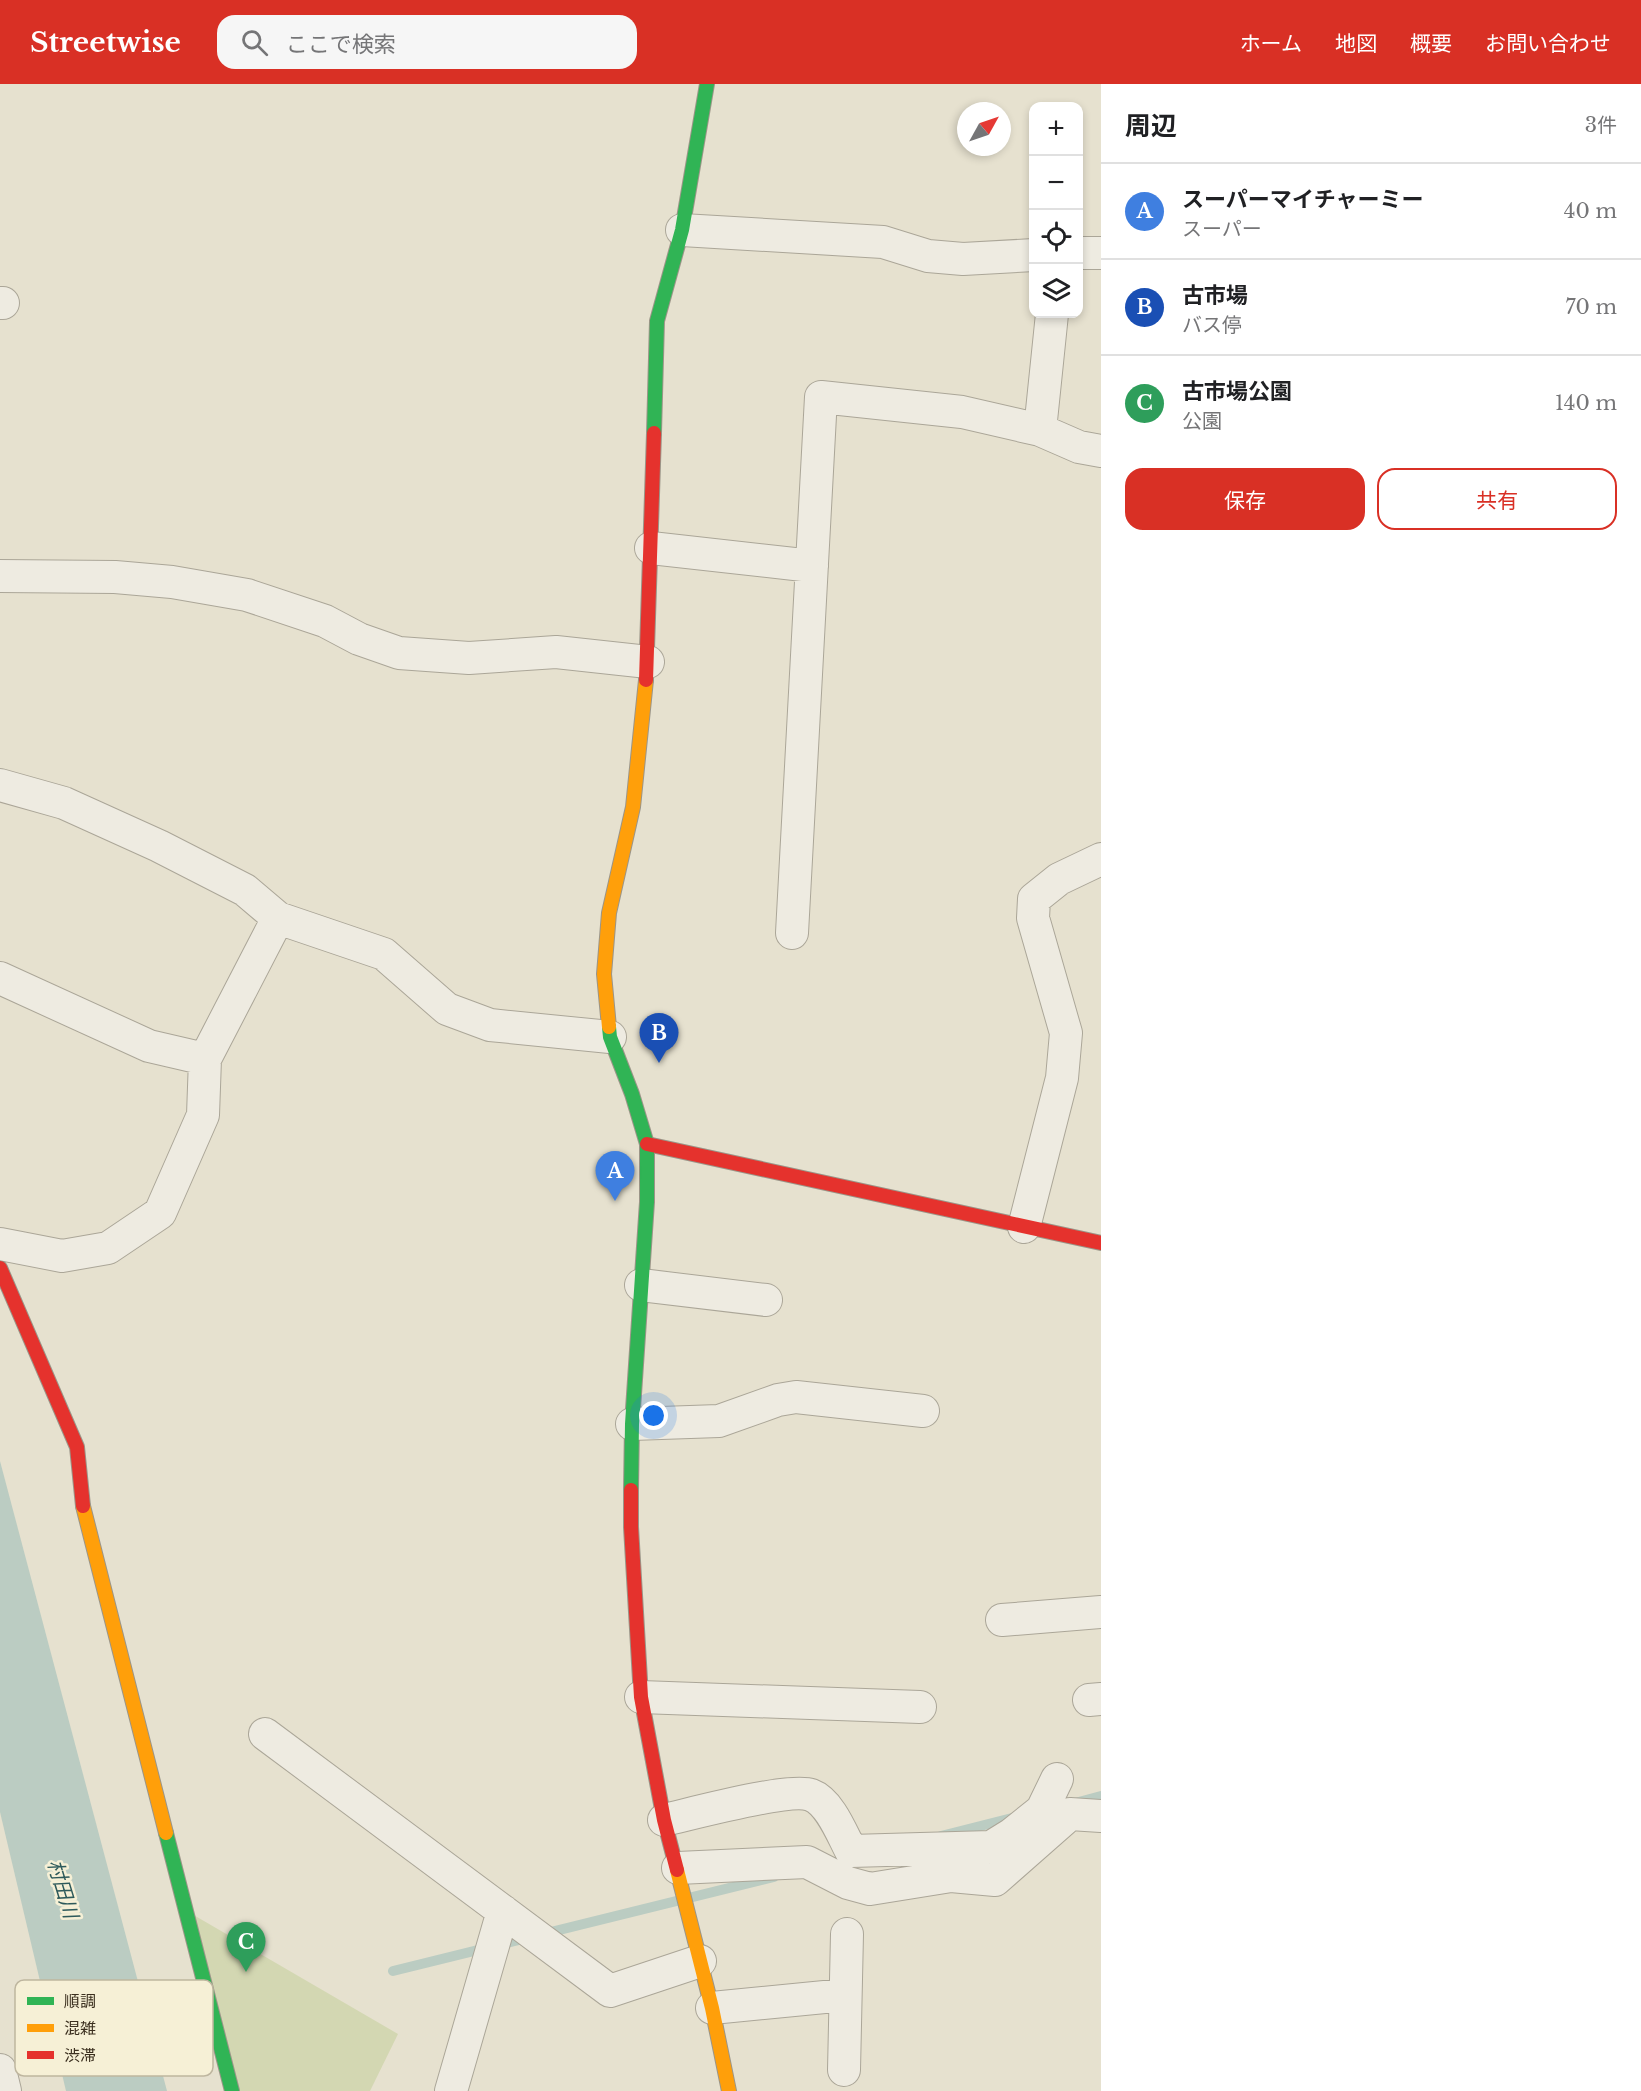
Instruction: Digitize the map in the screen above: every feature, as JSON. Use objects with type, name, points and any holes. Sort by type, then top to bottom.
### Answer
[{"type":"street","points":[[707,84],[682,230],[657,321],[648,662],[633,807],[609,913],[604,974],[610,1037],[632,1094],[647,1144],[647,1202],[632,1424],[631,1527],[641,1697],[664,1820],[712,2008],[729,2091]]},
{"type":"street","points":[[682,230],[883,242],[928,256],[963,260],[1029,255]]},
{"type":"street","points":[[1083,253],[1101,253]]},
{"type":"street","points":[[1040,430],[1052,318]]},
{"type":"street","points":[[792,933],[821,397],[962,412],[1040,430],[1079,447],[1101,451]]},
{"type":"street","points":[[651,548],[812,566]]},
{"type":"street","points":[[0,576],[115,577],[172,582],[247,595],[325,621],[359,639],[399,653],[469,658],[556,652],[648,662]]},
{"type":"street","points":[[0,785],[64,804],[159,846],[245,890],[278,918],[384,954],[447,1009],[490,1025],[610,1037]]},
{"type":"street","points":[[1024,1227],[1062,1078],[1066,1033],[1033,918],[1034,899],[1059,879],[1101,859]]},
{"type":"street","points":[[0,1244],[62,1256],[108,1248],[160,1213],[203,1115],[205,1059],[278,918]]},
{"type":"street","points":[[0,978],[149,1046],[205,1059]]},
{"type":"street","points":[[647,1144],[1101,1244]]},
{"type":"street","points":[[0,1268],[76,1448],[84,1513],[203,1980]]},
{"type":"street","points":[[641,1285],[766,1300]]},
{"type":"street","points":[[632,1424],[719,1421],[778,1400],[796,1397],[923,1411]]},
{"type":"street","points":[[1002,1620],[1101,1612]]},
{"type":"street","points":[[641,1697],[920,1707]]},
{"type":"street","points":[[265,1734],[610,1991],[700,1960]]},
{"type":"street","points":[[664,1820],[789,1792],[811,1795],[830,1811],[852,1851],[991,1847],[1012,1834],[1042,1810],[1057,1779]]},
{"type":"street","points":[[678,1868],[807,1862],[848,1882],[870,1889],[951,1876],[995,1880],[1070,1814],[1101,1816]]},
{"type":"street","points":[[452,2091],[503,1911]]},
{"type":"street","points":[[844,2070],[847,1934]]},
{"type":"street","points":[[712,2008],[845,1995]]},
{"type":"street","points":[[213,2020],[231,2091]]},
{"type":"street","points":[[0,2070],[5,2091]]},
{"type":"green space","points":[[185,1910],[398,2034],[370,2091],[231,2091],[213,2020],[213,1980],[203,1980]]},
{"type":"water","name":"村田川","points":[[0,1461],[138,1980],[40,1980],[0,1812]]},
{"type":"water","points":[[62,2076],[163,2076],[167,2091],[66,2091]]},
{"type":"waterway","points":[[1075,1803],[1101,1796]]},
{"type":"waterway","points":[[941,1836],[1016,1817]]},
{"type":"waterway","points":[[393,1971],[774,1877]]},
{"type":"traffic: fast","points":[[654,433],[657,321],[682,230],[707,84]]},
{"type":"traffic: fast","points":[[609,1027],[610,1037],[632,1094],[647,1144],[647,1202],[632,1424],[631,1490]]},
{"type":"traffic: fast","points":[[166,1833],[204,1980]]},
{"type":"traffic: fast","points":[[213,2017],[232,2091]]},
{"type":"traffic: slow","points":[[609,1027],[604,974],[609,913],[633,807],[646,680]]},
{"type":"traffic: slow","points":[[83,1506],[166,1833]]},
{"type":"traffic: slow","points":[[677,1870],[712,2008],[729,2091]]},
{"type":"traffic: jam","points":[[646,680],[654,433]]},
{"type":"traffic: jam","points":[[647,1144],[1101,1243]]},
{"type":"traffic: jam","points":[[0,1268],[77,1447],[83,1506]]},
{"type":"traffic: jam","points":[[631,1490],[641,1697],[664,1820],[677,1870]]},
{"type":"place","name":"古市場","points":[[659,1063]]},
{"type":"place","name":"スーパーマイチャーミー","points":[[615,1201]]},
{"type":"place","name":"古市場公園","points":[[246,1972]]}]
